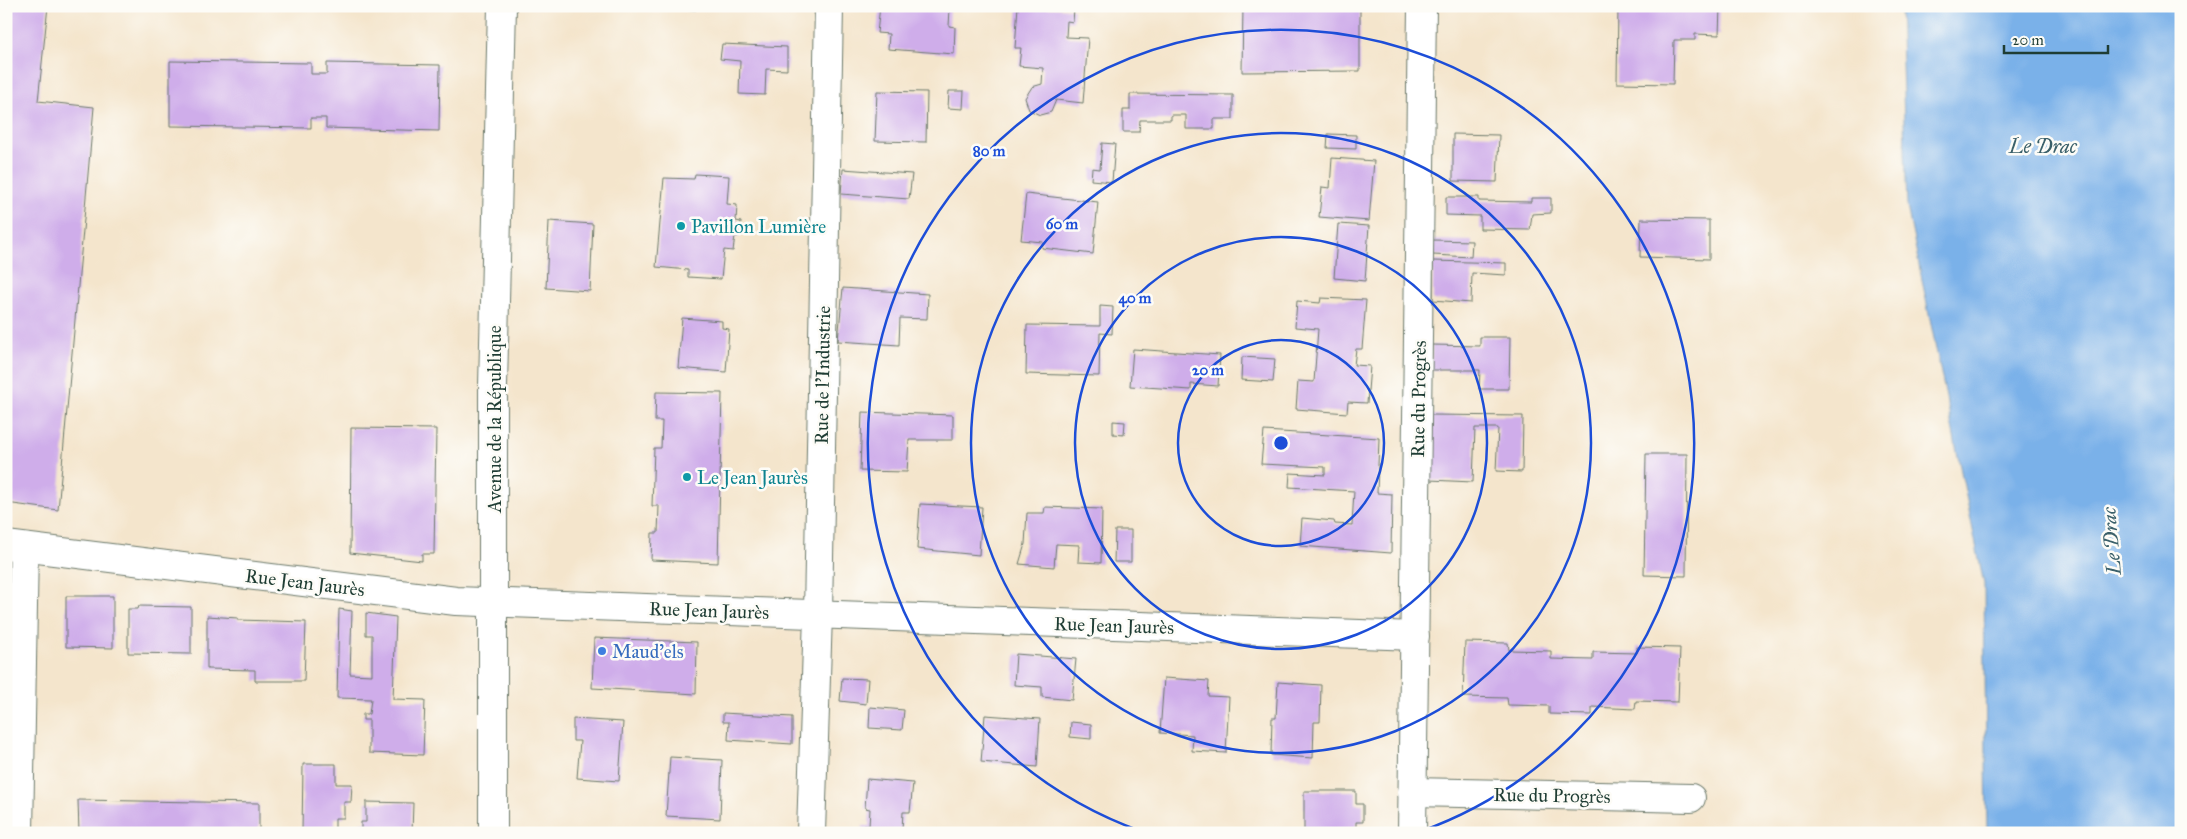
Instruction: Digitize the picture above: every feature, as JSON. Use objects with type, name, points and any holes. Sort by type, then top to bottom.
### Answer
[{"type":"street","name":"Avenue de la République","points":[[493,833],[493,386],[502,6]]},
{"type":"street","name":"Rue de l'Industrie","points":[[811,833],[818,614],[829,6]]},
{"type":"street","name":"Rue du Progrès","points":[[1412,833],[1422,6]]},
{"type":"street","name":"Rue Jean Jaurès","points":[[15,546],[456,601],[1415,636]]},
{"type":"street","points":[[15,546],[19,833]]},
{"type":"street","name":"Rue du Progrès","points":[[1412,792],[1691,798]]},
{"type":"water","name":"Le Drac","points":[[1900,6],[2181,6],[2181,833],[1987,833],[1984,584],[1907,206]]},
{"type":"building","points":[[6,6],[48,6],[38,101],[94,107],[58,510],[6,503]]},
{"type":"building","points":[[661,6],[697,6],[696,10],[661,8]]},
{"type":"building","points":[[880,6],[950,9],[949,26],[955,27],[954,54],[888,49],[889,34],[877,33]]},
{"type":"building","points":[[1018,6],[1074,9],[1073,22],[1067,21],[1066,37],[1088,38],[1083,103],[1056,100],[1051,112],[1040,115],[1029,110],[1025,98],[1032,87],[1042,84],[1043,68],[1019,66],[1021,48],[1015,48]]},
{"type":"building","points":[[1243,6],[1360,6],[1360,71],[1242,72]]},
{"type":"building","points":[[1618,6],[1720,6],[1719,35],[1695,34],[1695,40],[1674,40],[1673,84],[1617,83]]},
{"type":"building","points":[[722,44],[787,47],[787,70],[766,69],[765,95],[739,94],[740,61],[720,59]]},
{"type":"building","points":[[170,61],[311,63],[311,74],[327,74],[327,63],[440,65],[439,131],[326,128],[326,118],[311,118],[311,128],[170,126]]},
{"type":"building","points":[[877,91],[927,92],[926,142],[875,141]]},
{"type":"building","points":[[949,91],[964,91],[963,109],[948,108]]},
{"type":"building","points":[[1130,94],[1233,95],[1233,119],[1214,119],[1214,129],[1186,129],[1186,115],[1171,115],[1171,120],[1140,120],[1139,132],[1123,132],[1123,110],[1130,110]]},
{"type":"building","points":[[1328,134],[1356,135],[1356,149],[1327,148]]},
{"type":"building","points":[[1453,134],[1499,135],[1497,182],[1453,181]]},
{"type":"building","points":[[1102,143],[1115,144],[1112,182],[1091,180],[1092,168],[1100,169]]},
{"type":"building","points":[[1332,158],[1374,161],[1369,221],[1319,217],[1322,187],[1330,188]]},
{"type":"building","points":[[843,169],[912,174],[909,199],[841,194]]},
{"type":"building","name":"Pavillon Lumière","points":[[695,174],[729,176],[727,204],[737,205],[736,221],[741,222],[740,236],[735,236],[733,251],[724,250],[721,279],[688,277],[688,270],[656,267],[664,178],[694,179]]},
{"type":"building","points":[[1026,194],[1098,202],[1093,254],[1042,248],[1043,242],[1021,240]]},
{"type":"building","points":[[1446,197],[1479,197],[1479,201],[1531,202],[1531,198],[1551,198],[1551,213],[1532,214],[1530,230],[1480,229],[1480,216],[1446,215]]},
{"type":"building","points":[[1641,219],[1709,220],[1709,259],[1640,257]]},
{"type":"building","points":[[549,221],[593,224],[590,291],[546,288]]},
{"type":"building","points":[[1338,224],[1369,226],[1365,281],[1334,278]]},
{"type":"building","points":[[1433,240],[1472,241],[1471,257],[1433,255]]},
{"type":"building","points":[[1433,261],[1506,263],[1506,275],[1472,273],[1471,303],[1433,300]]},
{"type":"building","points":[[843,288],[928,294],[927,319],[900,318],[899,345],[838,341]]},
{"type":"building","points":[[1321,298],[1366,300],[1362,349],[1356,349],[1354,365],[1370,366],[1367,403],[1348,402],[1347,413],[1296,409],[1298,381],[1314,382],[1318,329],[1295,327],[1297,301],[1320,303]]},
{"type":"building","points":[[1100,306],[1113,307],[1112,334],[1100,333],[1099,376],[1026,374],[1027,325],[1100,326]]},
{"type":"building","points":[[682,318],[722,321],[722,328],[729,329],[726,372],[678,368]]},
{"type":"building","points":[[1480,337],[1510,337],[1509,389],[1479,389],[1480,370],[1431,370],[1432,345],[1480,346]]},
{"type":"building","points":[[1133,349],[1220,355],[1218,386],[1191,384],[1191,390],[1130,386]]},
{"type":"building","points":[[1242,357],[1275,359],[1273,382],[1241,380]]},
{"type":"building","name":"Le Jean Jaurès","points":[[656,392],[722,393],[718,563],[651,560],[652,533],[658,533],[659,506],[652,506],[654,448],[661,448],[662,421],[655,421]]},
{"type":"building","points":[[862,412],[953,415],[953,440],[909,440],[907,472],[860,471]]},
{"type":"building","points":[[1431,415],[1523,416],[1522,472],[1496,471],[1498,428],[1475,428],[1473,482],[1429,480]]},
{"type":"building","points":[[1113,421],[1125,422],[1124,435],[1113,434]]},
{"type":"building","points":[[351,428],[436,429],[434,554],[422,554],[422,561],[350,553]]},
{"type":"building","points":[[1264,431],[1379,438],[1377,493],[1392,494],[1391,553],[1300,546],[1302,518],[1352,525],[1354,491],[1289,487],[1290,473],[1325,475],[1325,467],[1261,464]]},
{"type":"building","points":[[1646,454],[1687,454],[1686,576],[1644,575]]},
{"type":"building","points":[[920,504],[982,507],[979,555],[917,549]]},
{"type":"building","points":[[1045,507],[1102,509],[1101,563],[1078,562],[1079,545],[1056,544],[1054,567],[1019,564],[1025,544],[1027,513],[1044,513]]},
{"type":"building","points":[[1115,530],[1131,530],[1131,562],[1114,562]]},
{"type":"building","points":[[66,596],[113,596],[113,648],[66,647]]},
{"type":"building","points":[[139,606],[191,607],[191,654],[128,653],[128,609],[138,609]]},
{"type":"building","points":[[339,609],[352,611],[350,674],[372,675],[372,635],[366,635],[366,613],[396,617],[393,699],[425,700],[423,755],[369,753],[369,720],[363,720],[363,714],[369,714],[371,699],[337,698]]},
{"type":"building","points":[[207,616],[238,618],[238,620],[306,622],[304,681],[255,681],[255,670],[207,669]]},
{"type":"building","points":[[594,638],[697,642],[696,694],[592,688]]},
{"type":"building","points":[[1465,642],[1508,643],[1509,650],[1551,651],[1551,659],[1593,660],[1593,652],[1637,653],[1637,647],[1680,648],[1678,702],[1636,701],[1635,709],[1592,707],[1592,715],[1549,714],[1549,706],[1508,705],[1507,698],[1463,697]]},
{"type":"building","points":[[1016,654],[1076,659],[1072,700],[1042,697],[1042,687],[1014,685]]},
{"type":"building","points":[[842,678],[868,679],[866,704],[840,701]]},
{"type":"building","points":[[1164,678],[1209,681],[1208,696],[1229,697],[1226,753],[1192,751],[1193,735],[1160,733]]},
{"type":"building","points":[[1278,682],[1321,685],[1320,722],[1314,722],[1313,758],[1271,755],[1272,718],[1276,718]]},
{"type":"building","points":[[870,707],[904,710],[902,730],[869,728]]},
{"type":"building","points":[[723,713],[792,717],[792,744],[728,740],[729,722],[723,722]]},
{"type":"building","points":[[985,715],[1040,719],[1037,767],[981,762]]},
{"type":"building","points":[[573,719],[623,722],[619,781],[577,778],[580,741],[573,741]]},
{"type":"building","points":[[1071,722],[1091,724],[1091,739],[1070,737]]},
{"type":"building","points":[[670,757],[722,760],[720,819],[666,816]]},
{"type":"building","points":[[303,764],[336,764],[336,784],[352,784],[351,802],[344,802],[344,818],[335,818],[335,833],[302,833]]},
{"type":"building","points":[[867,779],[913,783],[910,812],[903,812],[902,829],[909,830],[909,833],[862,833],[863,826],[869,826],[870,809],[865,808]]},
{"type":"building","points":[[1304,791],[1356,791],[1356,804],[1363,804],[1363,822],[1356,822],[1356,833],[1304,833]]},
{"type":"building","points":[[78,800],[259,803],[259,833],[79,833]]},
{"type":"building","points":[[366,802],[413,803],[412,833],[361,833],[361,822],[366,822]]},
{"type":"place","name":"Pavillon Lumière","points":[[681,226]]},
{"type":"place","name":"Le Jean Jaurès","points":[[687,477]]},
{"type":"place","name":"Maud'els","points":[[602,651]]}]
